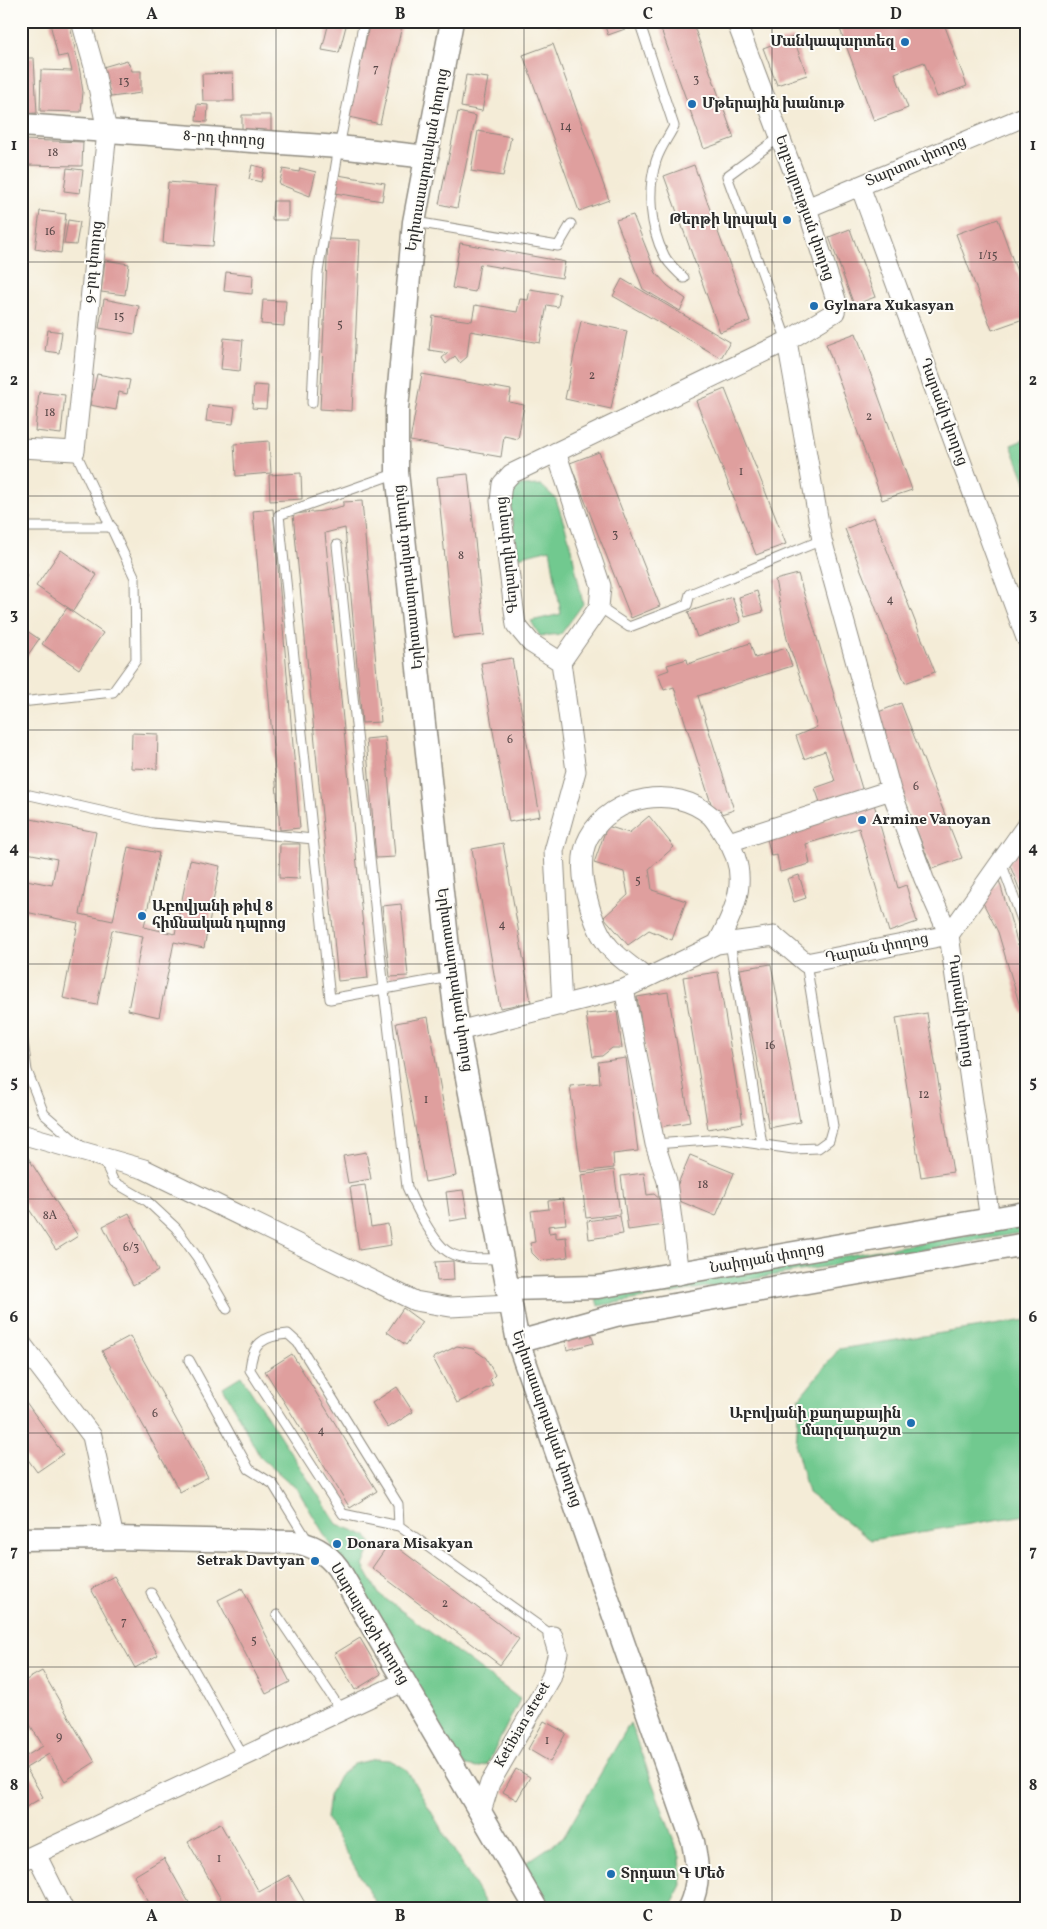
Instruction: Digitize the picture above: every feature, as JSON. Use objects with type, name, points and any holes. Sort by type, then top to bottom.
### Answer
[{"type":"street","name":"9-րդ փողոց","points":[[75,451],[107,131],[94,67],[81,21]]},
{"type":"street","name":"Երիտասարդական փողոց","points":[[452,21],[414,222],[397,409],[398,472],[451,976],[458,1031],[518,1342],[693,1842],[699,1878],[696,1893],[689,1908]]},
{"type":"street","name":"Եղբայրության փողոց","points":[[736,21],[807,208],[837,303],[835,312]]},
{"type":"street","name":"Տարտու փողոց","points":[[807,208],[1026,116]]},
{"type":"street","name":"8-րդ փողոց","points":[[21,125],[339,147],[427,157]]},
{"type":"street","name":"Դարանի փողոց","points":[[860,186],[1026,638]]},
{"type":"street","name":"Գեղարդի փողոց","points":[[561,662],[531,643],[516,624],[500,501],[502,484],[511,474],[787,340],[835,312]]},
{"type":"street","points":[[787,340],[822,540],[891,790],[924,879],[949,936]]},
{"type":"street","points":[[21,448],[75,451]]},
{"type":"street","points":[[556,452],[601,586],[599,607],[561,662],[576,771],[554,851],[562,1006]]},
{"type":"street","points":[[729,842],[891,790]]},
{"type":"street","points":[[645,978],[610,947],[592,918],[584,886],[582,862],[588,838],[599,821],[617,808],[637,800],[658,797],[678,800],[696,806],[712,817],[729,842],[739,864],[740,891],[723,943]]},
{"type":"street","name":"Դարանի փողոց","points":[[990,1220],[949,936],[1026,826]]},
{"type":"street","points":[[458,1031],[624,989],[723,943],[774,936],[806,963]]},
{"type":"street","name":"Դարան փողոց","points":[[806,963],[949,936]]},
{"type":"street","points":[[624,989],[655,1144],[667,1181],[679,1275]]},
{"type":"street","points":[[21,1134],[94,1153],[144,1169],[415,1301],[450,1307],[509,1296]]},
{"type":"street","name":"Նաիրյան փողոց","points":[[509,1296],[598,1287],[679,1275],[1026,1213]]},
{"type":"street","name":"Նաիրյան փողոց","points":[[518,1342],[616,1315],[1026,1244]]},
{"type":"street","points":[[21,1343],[92,1436],[114,1538]]},
{"type":"street","name":"Սարալանջի փողոց","points":[[21,1539],[114,1538],[293,1542],[311,1546],[328,1557],[338,1568],[536,1908]]},
{"type":"street","name":"Ketibian street","points":[[481,1812],[490,1782],[551,1678],[558,1653],[553,1636]]},
{"type":"street","points":[[63,1908],[29,1858],[403,1682]]},
{"type":"lane","points":[[312,403],[318,272],[339,147],[364,21]]},
{"type":"lane","points":[[638,21],[674,126],[655,169],[652,188],[654,226],[664,257],[684,278]]},
{"type":"lane","points":[[780,137],[727,176],[787,340]]},
{"type":"lane","points":[[414,222],[558,246],[571,224]]},
{"type":"lane","points":[[21,702],[113,692],[136,660],[135,578],[75,451]]},
{"type":"lane","points":[[398,472],[279,515],[330,999],[451,976]]},
{"type":"lane","points":[[21,528],[112,527]]},
{"type":"lane","points":[[599,607],[629,628],[687,605],[690,594],[822,540]]},
{"type":"lane","points":[[337,545],[384,990],[407,1187],[415,1206],[448,1252],[462,1258],[501,1259]]},
{"type":"lane","points":[[21,792],[153,823],[313,839]]},
{"type":"lane","points":[[1001,862],[1026,931]]},
{"type":"lane","points":[[723,943],[762,1145]]},
{"type":"lane","points":[[655,1144],[723,1140],[793,1149],[818,1148],[829,1140],[833,1126],[806,963]]},
{"type":"lane","points":[[21,1027],[26,1071],[44,1114],[94,1153],[114,1182],[146,1201],[176,1228],[227,1309]]},
{"type":"lane","points":[[399,1526],[398,1504],[298,1343],[288,1334],[272,1336],[259,1344],[252,1356],[250,1370],[342,1514],[399,1526],[553,1636]]},
{"type":"lane","points":[[189,1360],[249,1469],[272,1484],[311,1546]]},
{"type":"lane","points":[[151,1593],[243,1757]]},
{"type":"lane","points":[[277,1615],[341,1710]]},
{"type":"green space","points":[[1026,439],[1026,484],[1011,445]]},
{"type":"green space","points":[[541,485],[556,499],[570,542],[583,604],[561,634],[540,636],[531,621],[561,614],[550,549],[518,557],[510,499],[516,486]]},
{"type":"green space","points":[[1026,1225],[1026,1232],[598,1306],[596,1298]]},
{"type":"green space","name":"Աբովյանի քաղաքային մարզադաշտ","points":[[1026,1320],[1026,1515],[871,1540],[808,1493],[796,1447],[799,1398],[839,1349]]},
{"type":"green space","points":[[241,1376],[337,1524],[367,1536],[372,1544],[363,1566],[379,1594],[520,1699],[487,1765],[477,1768],[466,1766],[451,1746],[297,1489],[260,1457],[223,1387]]},
{"type":"green space","points":[[630,1723],[680,1857],[682,1885],[670,1908],[548,1908],[524,1864],[563,1838]]},
{"type":"green space","points":[[375,1759],[390,1760],[406,1769],[488,1908],[379,1908],[326,1818],[329,1796],[339,1776],[354,1764]]},
{"type":"building","points":[[69,21],[83,92],[81,112],[40,111],[41,70],[72,71],[68,55],[58,57],[50,23]]},
{"type":"building","points":[[370,21],[403,21],[380,124],[349,117]]},
{"type":"building","points":[[556,21],[571,21],[558,26]]},
{"type":"building","points":[[603,21],[622,21],[625,29],[608,35]]},
{"type":"building","points":[[658,21],[692,21],[734,138],[704,149]]},
{"type":"building","points":[[837,21],[876,21],[878,26],[892,21],[943,21],[967,86],[937,97],[924,62],[895,73],[908,108],[874,121]]},
{"type":"building","points":[[329,22],[346,26],[339,53],[322,50]]},
{"type":"building","points":[[793,37],[807,75],[777,85],[763,48]]},
{"type":"building","points":[[553,44],[609,200],[579,211],[523,55]]},
{"type":"building","points":[[21,58],[34,58],[37,113],[21,114]]},
{"type":"building","points":[[127,60],[132,71],[141,71],[141,93],[111,97],[103,67]]},
{"type":"building","points":[[233,73],[234,101],[203,101],[202,74]]},
{"type":"building","points":[[466,75],[488,78],[482,111],[461,107]]},
{"type":"building","points":[[197,104],[208,105],[207,122],[196,121]]},
{"type":"building","points":[[458,112],[476,116],[457,208],[439,204]]},
{"type":"building","points":[[242,115],[271,115],[271,134],[242,134]]},
{"type":"building","points":[[478,131],[511,137],[503,176],[471,171]]},
{"type":"building","points":[[23,140],[83,142],[82,166],[23,165]]},
{"type":"building","points":[[252,165],[264,168],[261,182],[249,179]]},
{"type":"building","points":[[694,165],[750,321],[720,332],[664,176]]},
{"type":"building","points":[[67,168],[83,170],[80,193],[64,191]]},
{"type":"building","points":[[300,168],[316,172],[310,196],[279,184],[283,169],[299,172]]},
{"type":"building","points":[[338,175],[385,183],[382,201],[335,193]]},
{"type":"building","points":[[168,182],[218,186],[213,246],[163,243]]},
{"type":"building","points":[[273,201],[288,201],[288,220],[272,220]]},
{"type":"building","points":[[40,211],[66,214],[61,253],[35,249]]},
{"type":"building","points":[[633,215],[656,273],[668,286],[686,299],[680,311],[643,289],[616,220]]},
{"type":"building","points":[[998,219],[1020,280],[1026,278],[1026,318],[992,330],[956,234]]},
{"type":"building","points":[[68,220],[80,222],[76,245],[64,244]]},
{"type":"building","points":[[850,229],[875,297],[854,305],[829,237]]},
{"type":"building","points":[[328,239],[360,240],[352,411],[320,409]]},
{"type":"building","points":[[460,243],[565,262],[562,278],[480,264],[475,292],[452,288]]},
{"type":"building","points":[[105,260],[129,264],[125,295],[101,292]]},
{"type":"building","points":[[226,272],[253,275],[252,294],[224,291]]},
{"type":"building","points":[[622,279],[730,342],[721,358],[613,296]]},
{"type":"building","points":[[530,289],[560,294],[558,307],[547,305],[540,343],[470,331],[467,357],[460,363],[455,356],[446,364],[442,358],[448,353],[429,350],[433,316],[472,321],[475,305],[517,312],[520,299],[528,300]]},
{"type":"building","points":[[104,299],[139,306],[135,334],[99,328]]},
{"type":"building","points":[[263,300],[286,301],[284,326],[261,324]]},
{"type":"building","points":[[581,321],[627,331],[611,409],[565,399]]},
{"type":"building","points":[[48,330],[62,332],[59,353],[45,351]]},
{"type":"building","points":[[856,333],[912,490],[882,500],[826,344]]},
{"type":"building","points":[[224,338],[243,340],[240,371],[221,369]]},
{"type":"building","points":[[97,374],[130,380],[127,394],[119,392],[116,410],[90,405]]},
{"type":"building","points":[[422,374],[511,390],[509,402],[524,405],[518,439],[504,436],[501,457],[410,441]]},
{"type":"building","points":[[254,385],[268,386],[266,409],[252,408]]},
{"type":"building","points":[[725,389],[786,544],[756,555],[696,401]]},
{"type":"building","points":[[39,392],[65,395],[61,434],[35,431]]},
{"type":"building","points":[[208,405],[235,408],[233,424],[206,421]]},
{"type":"building","points":[[269,441],[271,473],[236,476],[234,444]]},
{"type":"building","points":[[599,452],[660,606],[631,618],[570,463]]},
{"type":"building","points":[[301,473],[302,499],[270,501],[269,475]]},
{"type":"building","points":[[468,474],[485,635],[453,638],[437,477]]},
{"type":"building","points":[[362,501],[381,722],[362,723],[345,528],[325,533],[368,978],[338,981],[293,514],[323,511],[343,506],[343,502]]},
{"type":"building","points":[[273,509],[300,828],[280,830],[253,511]]},
{"type":"building","points":[[874,517],[935,672],[905,683],[845,529]]},
{"type":"building","points":[[61,550],[97,575],[73,611],[36,586]]},
{"type":"building","points":[[21,572],[27,576],[21,584]]},
{"type":"building","points":[[798,574],[863,792],[821,805],[815,788],[835,781],[825,751],[804,759],[796,736],[817,727],[787,639],[775,580]]},
{"type":"building","points":[[757,591],[763,612],[745,617],[739,597]]},
{"type":"building","points":[[732,597],[741,622],[697,637],[688,612]]},
{"type":"building","points":[[67,608],[103,633],[79,669],[42,644]]},
{"type":"building","points":[[21,627],[39,639],[21,665]]},
{"type":"building","points":[[750,643],[755,658],[786,648],[792,666],[698,696],[734,810],[715,816],[674,687],[664,690],[658,674],[669,670],[667,665],[687,659],[688,664]]},
{"type":"building","points":[[512,658],[540,816],[509,822],[481,663]]},
{"type":"building","points":[[901,703],[962,858],[932,869],[871,715]]},
{"type":"building","points":[[132,733],[158,734],[157,769],[131,768]]},
{"type":"building","points":[[385,737],[395,857],[376,858],[366,739]]},
{"type":"building","points":[[874,804],[898,888],[906,885],[917,922],[889,932],[859,828],[806,844],[810,864],[780,872],[777,855],[771,856],[767,838]]},
{"type":"building","points":[[649,816],[674,847],[649,869],[652,890],[686,901],[672,940],[649,930],[628,945],[604,917],[628,895],[624,872],[594,863],[607,826],[629,833]]},
{"type":"building","points":[[21,817],[96,832],[80,914],[113,921],[128,847],[159,853],[144,927],[175,934],[190,860],[220,866],[204,948],[174,942],[159,1017],[128,1010],[143,936],[112,930],[97,1005],[63,998],[78,923],[21,911],[21,879],[52,885],[57,859],[27,853],[21,877]]},
{"type":"building","points":[[503,843],[531,1002],[500,1008],[472,849]]},
{"type":"building","points":[[1026,843],[1026,906],[1009,863],[1020,847]]},
{"type":"building","points":[[280,844],[300,844],[299,879],[279,878]]},
{"type":"building","points":[[799,875],[806,898],[794,902],[787,879]]},
{"type":"building","points":[[999,880],[1018,945],[1022,945],[1026,955],[1026,1012],[1022,1013],[998,932],[981,899]]},
{"type":"building","points":[[401,904],[408,976],[390,977],[382,906]]},
{"type":"building","points":[[771,964],[800,1122],[769,1128],[740,969]]},
{"type":"building","points":[[718,972],[743,1123],[708,1129],[683,977]]},
{"type":"building","points":[[668,992],[690,1122],[659,1127],[637,997]]},
{"type":"building","points":[[617,1011],[622,1048],[612,1048],[602,1056],[593,1057],[586,1014]]},
{"type":"building","points":[[927,1013],[953,1172],[921,1177],[896,1018]]},
{"type":"building","points":[[428,1017],[456,1176],[425,1182],[396,1023]]},
{"type":"building","points":[[626,1058],[638,1151],[613,1154],[614,1168],[581,1172],[570,1086],[600,1083],[598,1062]]},
{"type":"building","points":[[366,1152],[371,1179],[348,1183],[343,1156]]},
{"type":"building","points":[[690,1155],[734,1173],[716,1216],[672,1198]]},
{"type":"building","points":[[27,1156],[78,1236],[56,1250],[21,1197],[21,1160]]},
{"type":"building","points":[[614,1170],[620,1214],[586,1218],[581,1175]]},
{"type":"building","points":[[644,1173],[647,1195],[654,1194],[662,1201],[665,1225],[628,1230],[621,1176]]},
{"type":"building","points":[[365,1185],[371,1227],[388,1224],[391,1245],[359,1250],[350,1187]]},
{"type":"building","points":[[463,1190],[468,1218],[450,1221],[446,1192]]},
{"type":"building","points":[[563,1199],[566,1224],[548,1226],[549,1233],[556,1232],[556,1238],[566,1237],[568,1257],[540,1261],[532,1253],[530,1243],[535,1242],[531,1211],[549,1209],[548,1201]]},
{"type":"building","points":[[129,1213],[158,1271],[133,1285],[103,1226]]},
{"type":"building","points":[[620,1216],[623,1234],[589,1239],[587,1221]]},
{"type":"building","points":[[453,1261],[454,1280],[437,1281],[435,1262]]},
{"type":"building","points":[[403,1308],[422,1322],[406,1345],[387,1332]]},
{"type":"building","points":[[590,1330],[594,1343],[567,1350],[564,1337]]},
{"type":"building","points":[[130,1336],[208,1477],[180,1492],[102,1351]]},
{"type":"building","points":[[457,1346],[473,1349],[486,1358],[495,1375],[490,1380],[493,1385],[457,1403],[433,1358]]},
{"type":"building","points":[[292,1354],[377,1491],[350,1508],[265,1371]]},
{"type":"building","points":[[397,1387],[413,1412],[388,1428],[372,1403]]},
{"type":"building","points":[[21,1395],[63,1454],[37,1472],[21,1450]]},
{"type":"building","points":[[390,1542],[519,1639],[500,1665],[372,1568]]},
{"type":"building","points":[[114,1576],[158,1655],[135,1668],[91,1589]]},
{"type":"building","points":[[242,1588],[290,1682],[266,1694],[218,1600]]},
{"type":"building","points":[[360,1638],[381,1674],[355,1690],[334,1654]]},
{"type":"building","points":[[42,1671],[95,1762],[65,1781],[49,1754],[26,1768],[43,1797],[21,1810],[21,1759],[43,1746],[29,1723],[21,1728],[21,1683]]},
{"type":"building","points":[[544,1721],[566,1733],[550,1762],[528,1749]]},
{"type":"building","points":[[516,1769],[530,1777],[517,1800],[503,1792]]},
{"type":"building","points":[[220,1823],[259,1892],[289,1875],[308,1908],[264,1908],[261,1903],[254,1908],[226,1908],[188,1842]]},
{"type":"building","points":[[164,1858],[192,1908],[152,1908],[134,1876]]},
{"type":"place","name":"Մանկապարտեզ","points":[[905,42]]},
{"type":"place","name":"Մթերային խանութ","points":[[692,104]]},
{"type":"place","name":"Թերթի կրպակ","points":[[787,220]]},
{"type":"place","name":"Gylnara Xukasyan","points":[[814,306]]},
{"type":"place","name":"Armine Vanoyan","points":[[862,820]]},
{"type":"place","name":"Աբովյանի թիվ 8 հիմնական դպրոց","points":[[142,916]]},
{"type":"place","name":"Աբովյանի քաղաքային մարզադաշտ","points":[[911,1423]]},
{"type":"place","name":"Donara Misakyan","points":[[337,1544]]},
{"type":"place","name":"Setrak Davtyan","points":[[315,1561]]},
{"type":"place","name":"Տրդատ Գ Մեծ","points":[[611,1874]]}]
